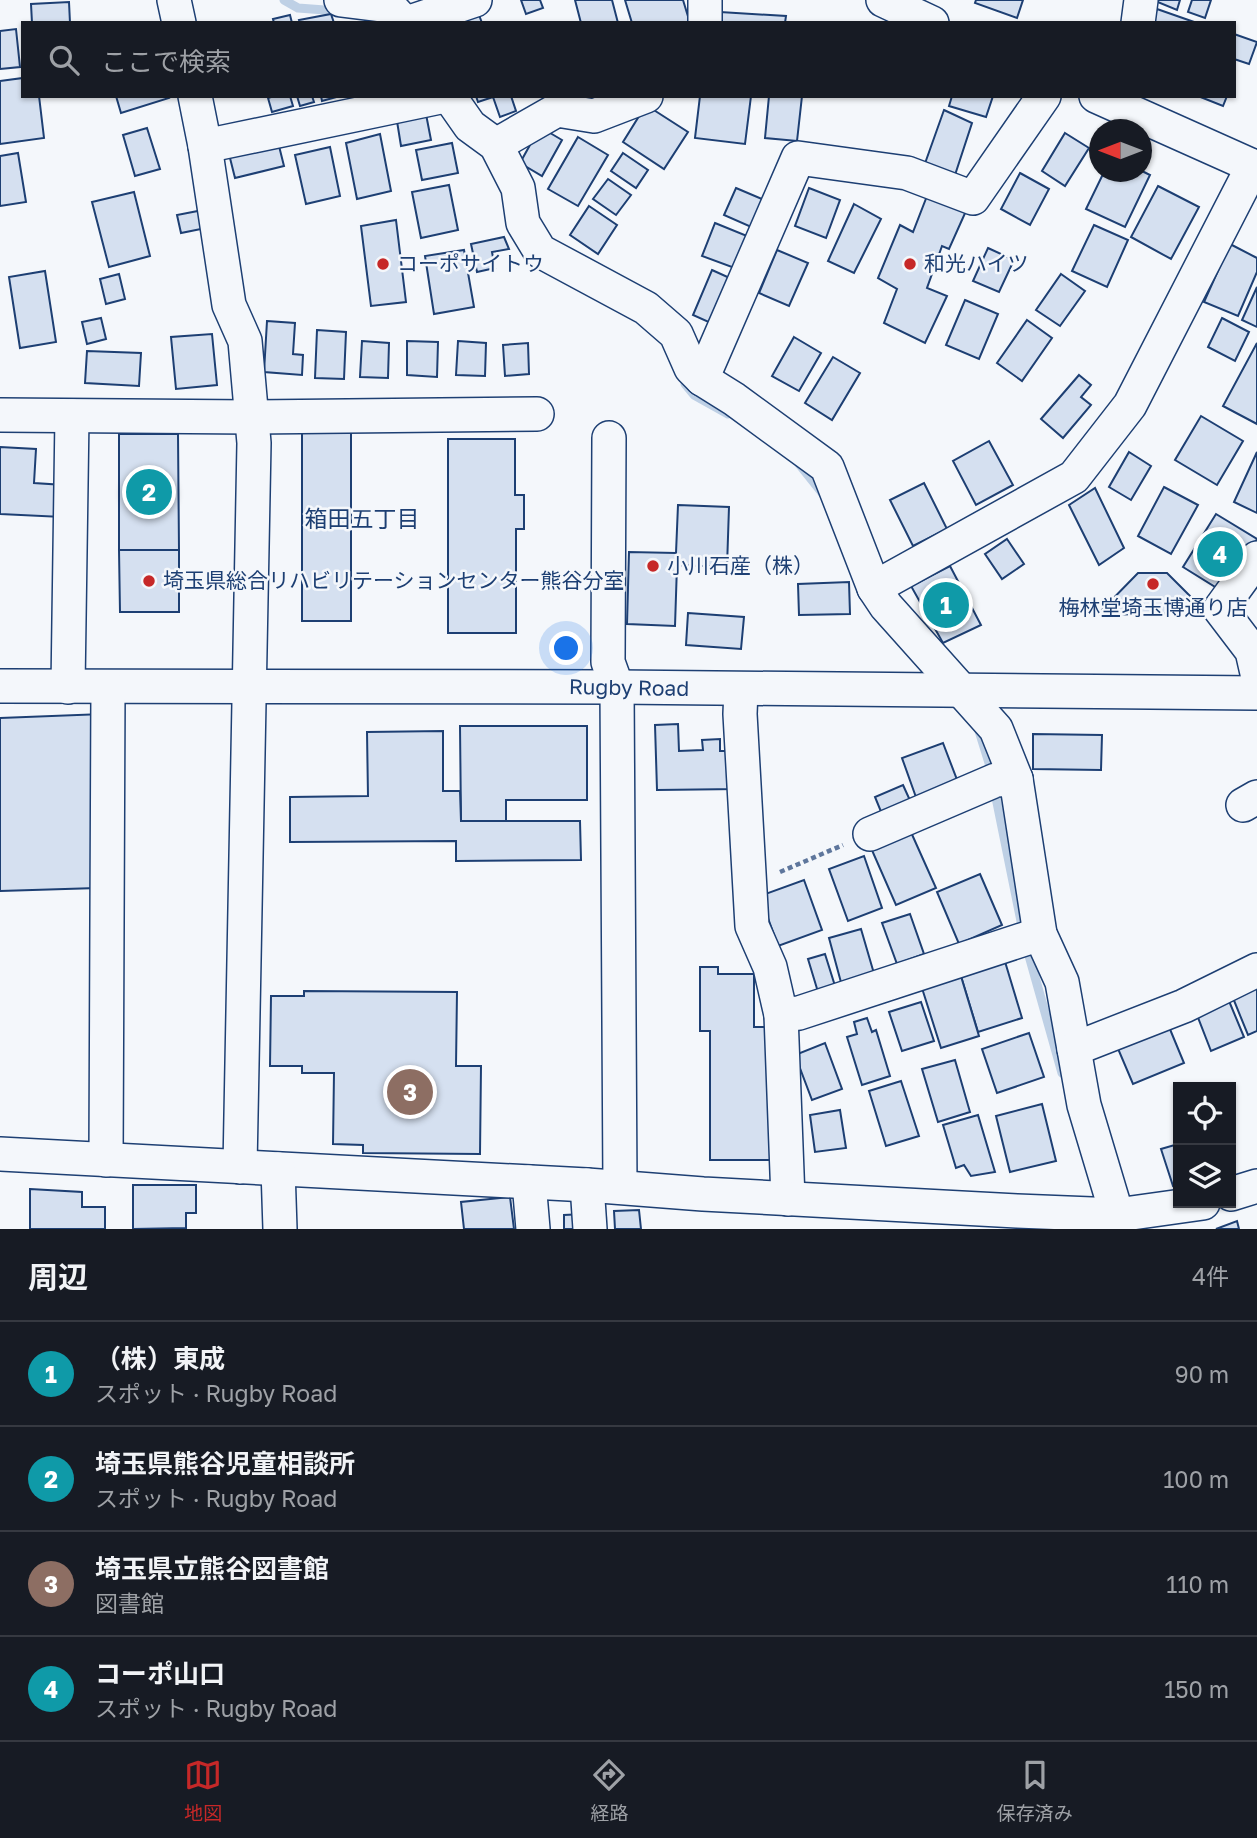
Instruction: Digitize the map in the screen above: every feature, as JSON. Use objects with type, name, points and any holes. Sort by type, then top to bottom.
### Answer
[{"type":"street","points":[[174,0],[179,21]]},
{"type":"street","points":[[341,0],[389,6],[404,21]]},
{"type":"street","points":[[412,21],[475,0]]},
{"type":"street","points":[[705,0],[705,21]]},
{"type":"street","points":[[883,0],[928,21]]},
{"type":"street","points":[[1138,21],[1141,0]]},
{"type":"street","points":[[195,98],[229,305],[245,341],[254,443],[240,1167]]},
{"type":"street","points":[[205,146],[438,98],[496,145],[518,188],[523,223],[540,251],[646,308],[676,334],[691,368],[702,380],[734,398],[827,467],[874,588],[886,606],[996,729],[995,783],[1039,934],[1062,982],[1084,1105],[1117,1222]]},
{"type":"street","points":[[496,145],[557,110],[594,116],[641,98]]},
{"type":"street","points":[[702,380],[798,158],[907,173],[973,198],[1043,98]]},
{"type":"street","points":[[874,588],[1074,477],[1130,405],[1255,167],[1107,98]]},
{"type":"street","points":[[0,415],[252,417],[537,414]]},
{"type":"street","points":[[68,687],[72,416]]},
{"type":"street","points":[[609,438],[608,662],[617,687],[620,1187]]},
{"type":"street","points":[[1257,558],[1220,609],[1252,651],[1257,673]]},
{"type":"street","name":"Rugby Road","points":[[0,686],[617,687],[1257,693]]},
{"type":"street","points":[[106,1160],[108,687]]},
{"type":"street","points":[[741,689],[740,714],[752,926],[770,967],[781,1015],[799,1209]]},
{"type":"street","points":[[870,834],[995,783]]},
{"type":"street","points":[[781,1015],[799,1013],[1039,934]]},
{"type":"street","points":[[1074,1049],[1184,1006],[1257,970]]},
{"type":"street","points":[[0,1154],[620,1187],[799,1209],[1117,1222],[1180,1208]]},
{"type":"street","points":[[278,1169],[280,1229]]},
{"type":"street","points":[[528,1182],[533,1229]]},
{"type":"street","points":[[587,1185],[590,1229]]},
{"type":"street","points":[[1236,1192],[1257,1186]]},
{"type":"path","points":[[750,885],[870,834]]},
{"type":"building","points":[[521,0],[540,0],[543,8],[526,14]]},
{"type":"building","points":[[575,0],[612,0],[617,21],[580,21]]},
{"type":"building","points":[[625,0],[683,0],[689,21],[631,21]]},
{"type":"building","points":[[976,0],[1023,0],[1017,18],[975,3]]},
{"type":"building","points":[[1153,0],[1180,0],[1177,10]]},
{"type":"building","points":[[1192,0],[1211,0],[1205,18],[1188,12]]},
{"type":"building","points":[[69,2],[70,21],[32,21],[31,4]]},
{"type":"building","points":[[476,7],[481,21],[443,21]]},
{"type":"building","points":[[1157,9],[1191,21],[1153,21]]},
{"type":"building","points":[[720,12],[786,16],[785,21],[720,21]]},
{"type":"building","points":[[331,14],[333,21],[299,21]]},
{"type":"building","points":[[290,15],[292,21],[274,21]]},
{"type":"building","points":[[16,29],[20,67],[0,69],[0,31]]},
{"type":"building","points":[[1236,35],[1257,42],[1249,64],[1236,60]]},
{"type":"building","points":[[21,78],[21,98],[39,98],[44,138],[0,144],[0,81]]},
{"type":"building","points":[[117,98],[169,98],[121,113]]},
{"type":"building","points":[[268,98],[291,98],[293,106],[272,112]]},
{"type":"building","points":[[298,98],[313,98],[314,102],[300,106]]},
{"type":"building","points":[[493,98],[512,98],[516,111],[500,117]]},
{"type":"building","points":[[700,98],[751,98],[745,144],[695,138]]},
{"type":"building","points":[[769,98],[802,98],[797,141],[765,138]]},
{"type":"building","points":[[951,98],[992,98],[986,117],[949,106]]},
{"type":"building","points":[[1203,98],[1226,98],[1223,106]]},
{"type":"building","points":[[646,105],[688,132],[664,169],[623,142]]},
{"type":"building","points":[[425,109],[431,140],[401,146],[396,115]]},
{"type":"building","points":[[944,110],[972,123],[954,178],[923,169]]},
{"type":"building","points":[[540,127],[562,140],[542,176],[520,163]]},
{"type":"building","points":[[147,128],[160,169],[135,176],[123,135]]},
{"type":"building","points":[[1065,133],[1089,148],[1065,186],[1042,171]]},
{"type":"building","points":[[380,134],[391,191],[357,199],[346,143]]},
{"type":"building","points":[[578,137],[608,155],[578,206],[548,189]]},
{"type":"building","points":[[277,138],[284,166],[235,178],[228,150]]},
{"type":"building","points":[[452,143],[458,173],[422,180],[416,150]]},
{"type":"building","points":[[330,147],[340,196],[306,204],[295,155]]},
{"type":"building","points":[[18,153],[26,202],[0,206],[0,156]]},
{"type":"building","points":[[623,153],[648,170],[636,188],[611,171]]},
{"type":"building","points":[[1020,173],[1049,189],[1030,225],[1001,209]]},
{"type":"building","points":[[608,179],[631,195],[616,215],[593,199]]},
{"type":"building","points":[[1099,182],[1147,182],[1125,227],[1086,209]]},
{"type":"building","points":[[449,185],[458,230],[421,238],[412,192]]},
{"type":"building","points":[[1158,186],[1199,207],[1171,259],[1131,237]]},
{"type":"building","points":[[736,188],[769,202],[758,230],[724,215]]},
{"type":"building","points":[[809,188],[840,200],[826,238],[795,226]]},
{"type":"building","points":[[134,192],[150,256],[109,267],[92,202]]},
{"type":"building","name":"和光ハイツ","points":[[927,196],[966,211],[949,249],[942,246],[927,288],[947,296],[925,343],[884,323],[897,289],[878,278],[900,225],[913,232]]},
{"type":"building","points":[[854,204],[881,219],[854,273],[828,261]]},
{"type":"building","points":[[589,206],[617,225],[598,254],[570,235]]},
{"type":"building","points":[[203,210],[206,228],[181,233],[177,215]]},
{"type":"building","name":"コーポサイトウ","points":[[396,220],[406,302],[371,306],[361,226]]},
{"type":"building","points":[[715,223],[752,238],[740,270],[702,256]]},
{"type":"building","points":[[1094,225],[1128,240],[1107,287],[1072,271]]},
{"type":"building","points":[[504,237],[509,249],[492,252],[495,268],[477,272],[471,244]]},
{"type":"building","points":[[1230,244],[1257,258],[1257,272],[1238,316],[1204,302]]},
{"type":"building","points":[[988,248],[1014,260],[999,292],[973,281]]},
{"type":"building","points":[[464,250],[474,307],[434,314],[425,256]]},
{"type":"building","points":[[777,250],[808,263],[789,306],[759,293]]},
{"type":"building","points":[[712,270],[732,279],[713,324],[693,315]]},
{"type":"building","points":[[45,271],[56,342],[20,348],[9,277]]},
{"type":"building","points":[[119,274],[125,299],[106,304],[100,279]]},
{"type":"building","points":[[1061,274],[1085,291],[1060,326],[1036,310]]},
{"type":"building","points":[[1257,287],[1257,327],[1242,320]]},
{"type":"building","points":[[965,300],[998,314],[979,359],[946,345]]},
{"type":"building","points":[[101,318],[106,339],[87,344],[82,322]]},
{"type":"building","points":[[1222,318],[1249,332],[1235,361],[1208,347]]},
{"type":"building","points":[[1027,320],[1052,338],[1022,381],[997,363]]},
{"type":"building","points":[[267,321],[295,323],[293,354],[303,355],[302,375],[264,372]]},
{"type":"building","points":[[317,330],[346,332],[344,379],[315,378]]},
{"type":"building","points":[[212,334],[217,385],[176,389],[171,337]]},
{"type":"building","points":[[794,337],[821,353],[799,391],[772,376]]},
{"type":"building","points":[[362,341],[389,343],[388,378],[360,377]]},
{"type":"building","points":[[407,341],[438,342],[437,377],[407,375]]},
{"type":"building","points":[[458,341],[486,343],[485,376],[456,375]]},
{"type":"building","points":[[528,343],[529,374],[505,376],[503,345]]},
{"type":"building","points":[[1257,343],[1257,424],[1223,406]]},
{"type":"building","points":[[87,351],[141,353],[139,386],[85,383]]},
{"type":"building","points":[[833,357],[860,373],[832,420],[805,403]]},
{"type":"building","points":[[1079,375],[1091,385],[1081,397],[1091,405],[1063,438],[1041,419]]},
{"type":"building","points":[[1201,416],[1243,441],[1217,485],[1175,460]]},
{"type":"building","points":[[302,424],[351,424],[351,621],[302,621]]},
{"type":"building","points":[[119,434],[178,434],[179,550],[119,550]]},
{"type":"building","points":[[448,439],[515,439],[515,495],[524,495],[524,529],[516,529],[516,633],[448,633]]},
{"type":"building","points":[[989,441],[1013,485],[976,505],[953,461]]},
{"type":"building","points":[[0,447],[36,449],[34,483],[64,485],[62,517],[0,514]]},
{"type":"building","points":[[1129,452],[1151,466],[1131,500],[1109,487]]},
{"type":"building","points":[[1257,452],[1257,513],[1234,502]]},
{"type":"building","points":[[924,483],[947,529],[913,546],[890,500]]},
{"type":"building","points":[[1164,487],[1198,505],[1171,554],[1138,536]]},
{"type":"building","points":[[1095,488],[1124,548],[1099,565],[1069,505]]},
{"type":"building","name":"小川石産（株）","points":[[678,505],[729,507],[727,567],[677,565],[675,626],[627,624],[629,552],[676,553]]},
{"type":"building","points":[[1216,514],[1257,539],[1225,593],[1183,567]]},
{"type":"building","points":[[1007,539],[1024,564],[1002,579],[985,554]]},
{"type":"building","name":"埼玉県総合リハビリテーションセンター熊谷分室","points":[[119,550],[179,550],[179,612],[120,612]]},
{"type":"building","points":[[950,566],[981,625],[943,643],[911,586]]},
{"type":"building","name":"梅林堂埼玉博通り店","points":[[1138,573],[1167,573],[1190,596],[1191,613],[1097,615]]},
{"type":"building","points":[[849,582],[850,614],[799,615],[798,584]]},
{"type":"building","points":[[688,613],[744,617],[741,649],[686,645]]},
{"type":"building","points":[[103,714],[97,888],[0,891],[0,718]]},
{"type":"building","points":[[678,724],[679,751],[703,750],[702,740],[720,739],[720,751],[737,751],[738,789],[657,790],[655,725]]},
{"type":"building","points":[[460,726],[587,726],[587,800],[506,800],[506,821],[461,821]]},
{"type":"building","points":[[443,731],[443,791],[460,791],[461,821],[580,821],[581,860],[456,861],[456,841],[290,842],[290,797],[368,796],[367,732]]},
{"type":"building","points":[[1033,734],[1102,735],[1101,770],[1033,769]]},
{"type":"building","points":[[943,743],[959,785],[917,800],[902,758]]},
{"type":"building","points":[[903,785],[913,807],[884,819],[875,797]]},
{"type":"building","points":[[910,830],[936,888],[896,905],[871,848]]},
{"type":"building","points":[[864,856],[882,908],[848,921],[829,869]]},
{"type":"building","points":[[980,874],[1002,925],[959,944],[937,892]]},
{"type":"building","points":[[804,880],[822,930],[778,946],[760,896]]},
{"type":"building","points":[[910,914],[924,954],[897,964],[882,923]]},
{"type":"building","points":[[861,929],[875,977],[842,986],[829,938]]},
{"type":"building","points":[[825,954],[835,986],[818,992],[808,959]]},
{"type":"building","points":[[1003,955],[1022,1018],[978,1032],[960,973]]},
{"type":"building","points":[[700,967],[718,967],[718,974],[754,974],[754,1027],[770,1027],[770,1160],[710,1160],[710,1031],[700,1031]]},
{"type":"building","points":[[960,973],[979,1036],[941,1048],[921,985]]},
{"type":"building","points":[[1257,988],[1257,1031],[1248,1035],[1233,998]]},
{"type":"building","points":[[304,991],[457,992],[456,1066],[481,1066],[480,1154],[363,1153],[363,1145],[333,1144],[334,1073],[302,1073],[302,1066],[270,1066],[271,996],[304,996]]},
{"type":"building","points":[[1229,1001],[1244,1037],[1211,1051],[1197,1015]]},
{"type":"building","points":[[921,1002],[934,1041],[902,1051],[889,1012]]},
{"type":"building","points":[[867,1018],[872,1032],[876,1030],[890,1076],[862,1085],[847,1037],[857,1034],[854,1022]]},
{"type":"building","points":[[1167,1022],[1184,1063],[1133,1084],[1116,1044]]},
{"type":"building","points":[[1029,1033],[1044,1077],[997,1093],[982,1049]]},
{"type":"building","points":[[825,1043],[842,1089],[812,1100],[795,1055]]},
{"type":"building","points":[[955,1060],[970,1112],[938,1122],[922,1069]]},
{"type":"building","points":[[901,1081],[919,1136],[886,1146],[869,1091]]},
{"type":"building","points":[[1042,1104],[1056,1161],[1010,1172],[996,1116]]},
{"type":"building","points":[[840,1110],[846,1148],[815,1152],[810,1115]]},
{"type":"building","points":[[978,1115],[995,1172],[971,1176],[964,1165],[956,1168],[943,1125]]},
{"type":"building","points":[[1173,1145],[1173,1186],[1161,1149]]},
{"type":"building","points":[[133,1185],[196,1185],[196,1213],[186,1213],[186,1228],[133,1229]]},
{"type":"building","points":[[30,1189],[82,1192],[82,1207],[105,1207],[105,1229],[30,1229]]},
{"type":"building","points":[[510,1197],[514,1229],[464,1229],[461,1202]]},
{"type":"building","points":[[639,1210],[641,1229],[615,1229],[614,1211]]},
{"type":"building","points":[[584,1214],[584,1229],[564,1229],[564,1215]]},
{"type":"building","points":[[1237,1221],[1239,1229],[1216,1229]]},
{"type":"waterway","points":[[284,0],[298,8],[338,11]]},
{"type":"waterway","points":[[685,384],[694,395],[728,414]]},
{"type":"waterway","points":[[799,464],[823,494]]},
{"type":"waterway","points":[[979,731],[989,763],[1023,931]]},
{"type":"waterway","points":[[1026,945],[1062,1073]]},
{"type":"place","name":"コーポサイトウ","points":[[383,264]]},
{"type":"place","name":"和光ハイツ","points":[[910,264]]},
{"type":"place","name":"埼玉県熊谷児童相談所","points":[[149,492]]},
{"type":"place","name":"コーポ山口","points":[[1220,554]]},
{"type":"place","name":"小川石産（株）","points":[[653,566]]},
{"type":"place","name":"埼玉県総合リハビリテーションセンター熊谷分室","points":[[149,581]]},
{"type":"place","name":"梅林堂埼玉博通り店","points":[[1153,584]]},
{"type":"place","name":"（株）東成","points":[[946,605]]},
{"type":"place","name":"埼玉県立熊谷図書館","points":[[410,1092]]},
{"type":"district","name":"箱田五丁目","points":[[362,519]]}]
